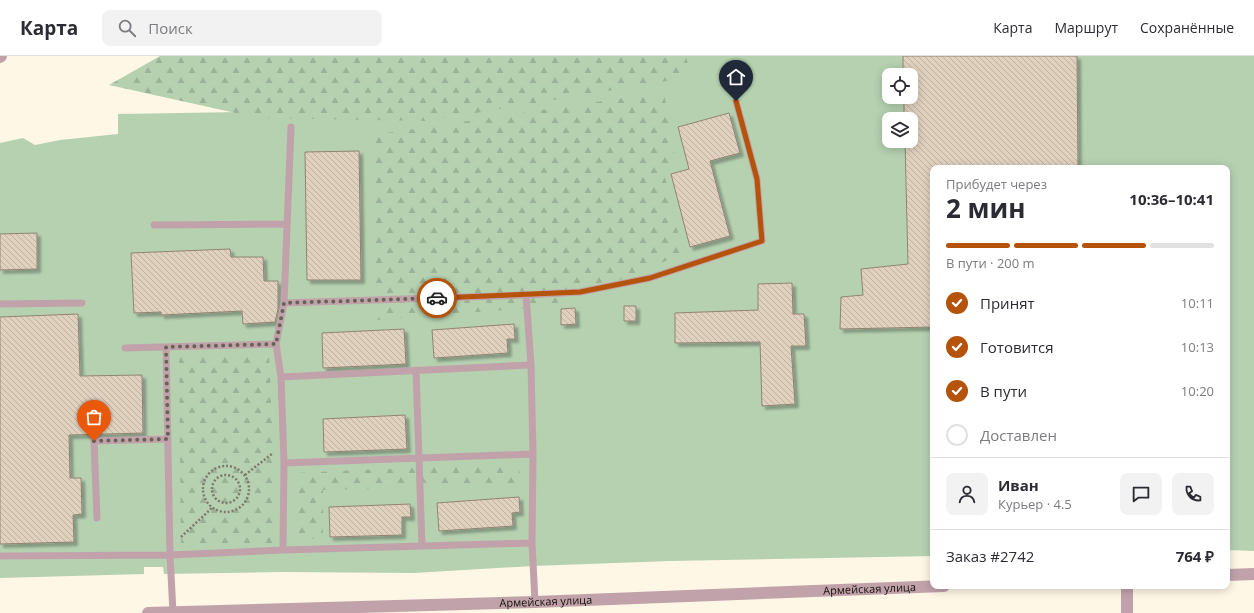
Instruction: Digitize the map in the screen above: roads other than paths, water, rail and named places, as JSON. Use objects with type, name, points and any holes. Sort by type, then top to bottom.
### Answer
[{"type":"street","points":[[1230,575],[1254,574]]},
{"type":"street","name":"Армейская улица","points":[[148,613],[535,602],[930,587]]},
{"type":"street","points":[[1127,589],[1127,613]]},
{"type":"lane","points":[[284,303],[580,292],[650,278],[762,241],[757,179],[736,101]]},
{"type":"lane","points":[[283,550],[284,444],[281,377],[276,344],[284,303],[291,127]]},
{"type":"lane","points":[[154,225],[287,224]]},
{"type":"lane","points":[[526,295],[531,365],[533,454],[532,543],[535,602]]},
{"type":"lane","points":[[0,304],[82,303]]},
{"type":"lane","points":[[125,348],[276,344]]},
{"type":"lane","points":[[166,347],[170,555],[173,613]]},
{"type":"lane","points":[[281,377],[531,365]]},
{"type":"lane","points":[[416,370],[422,546]]},
{"type":"lane","points":[[96,518],[94,441],[168,439]]},
{"type":"lane","points":[[284,463],[533,454]]},
{"type":"lane","points":[[0,556],[170,555],[283,550],[532,543]]}]
